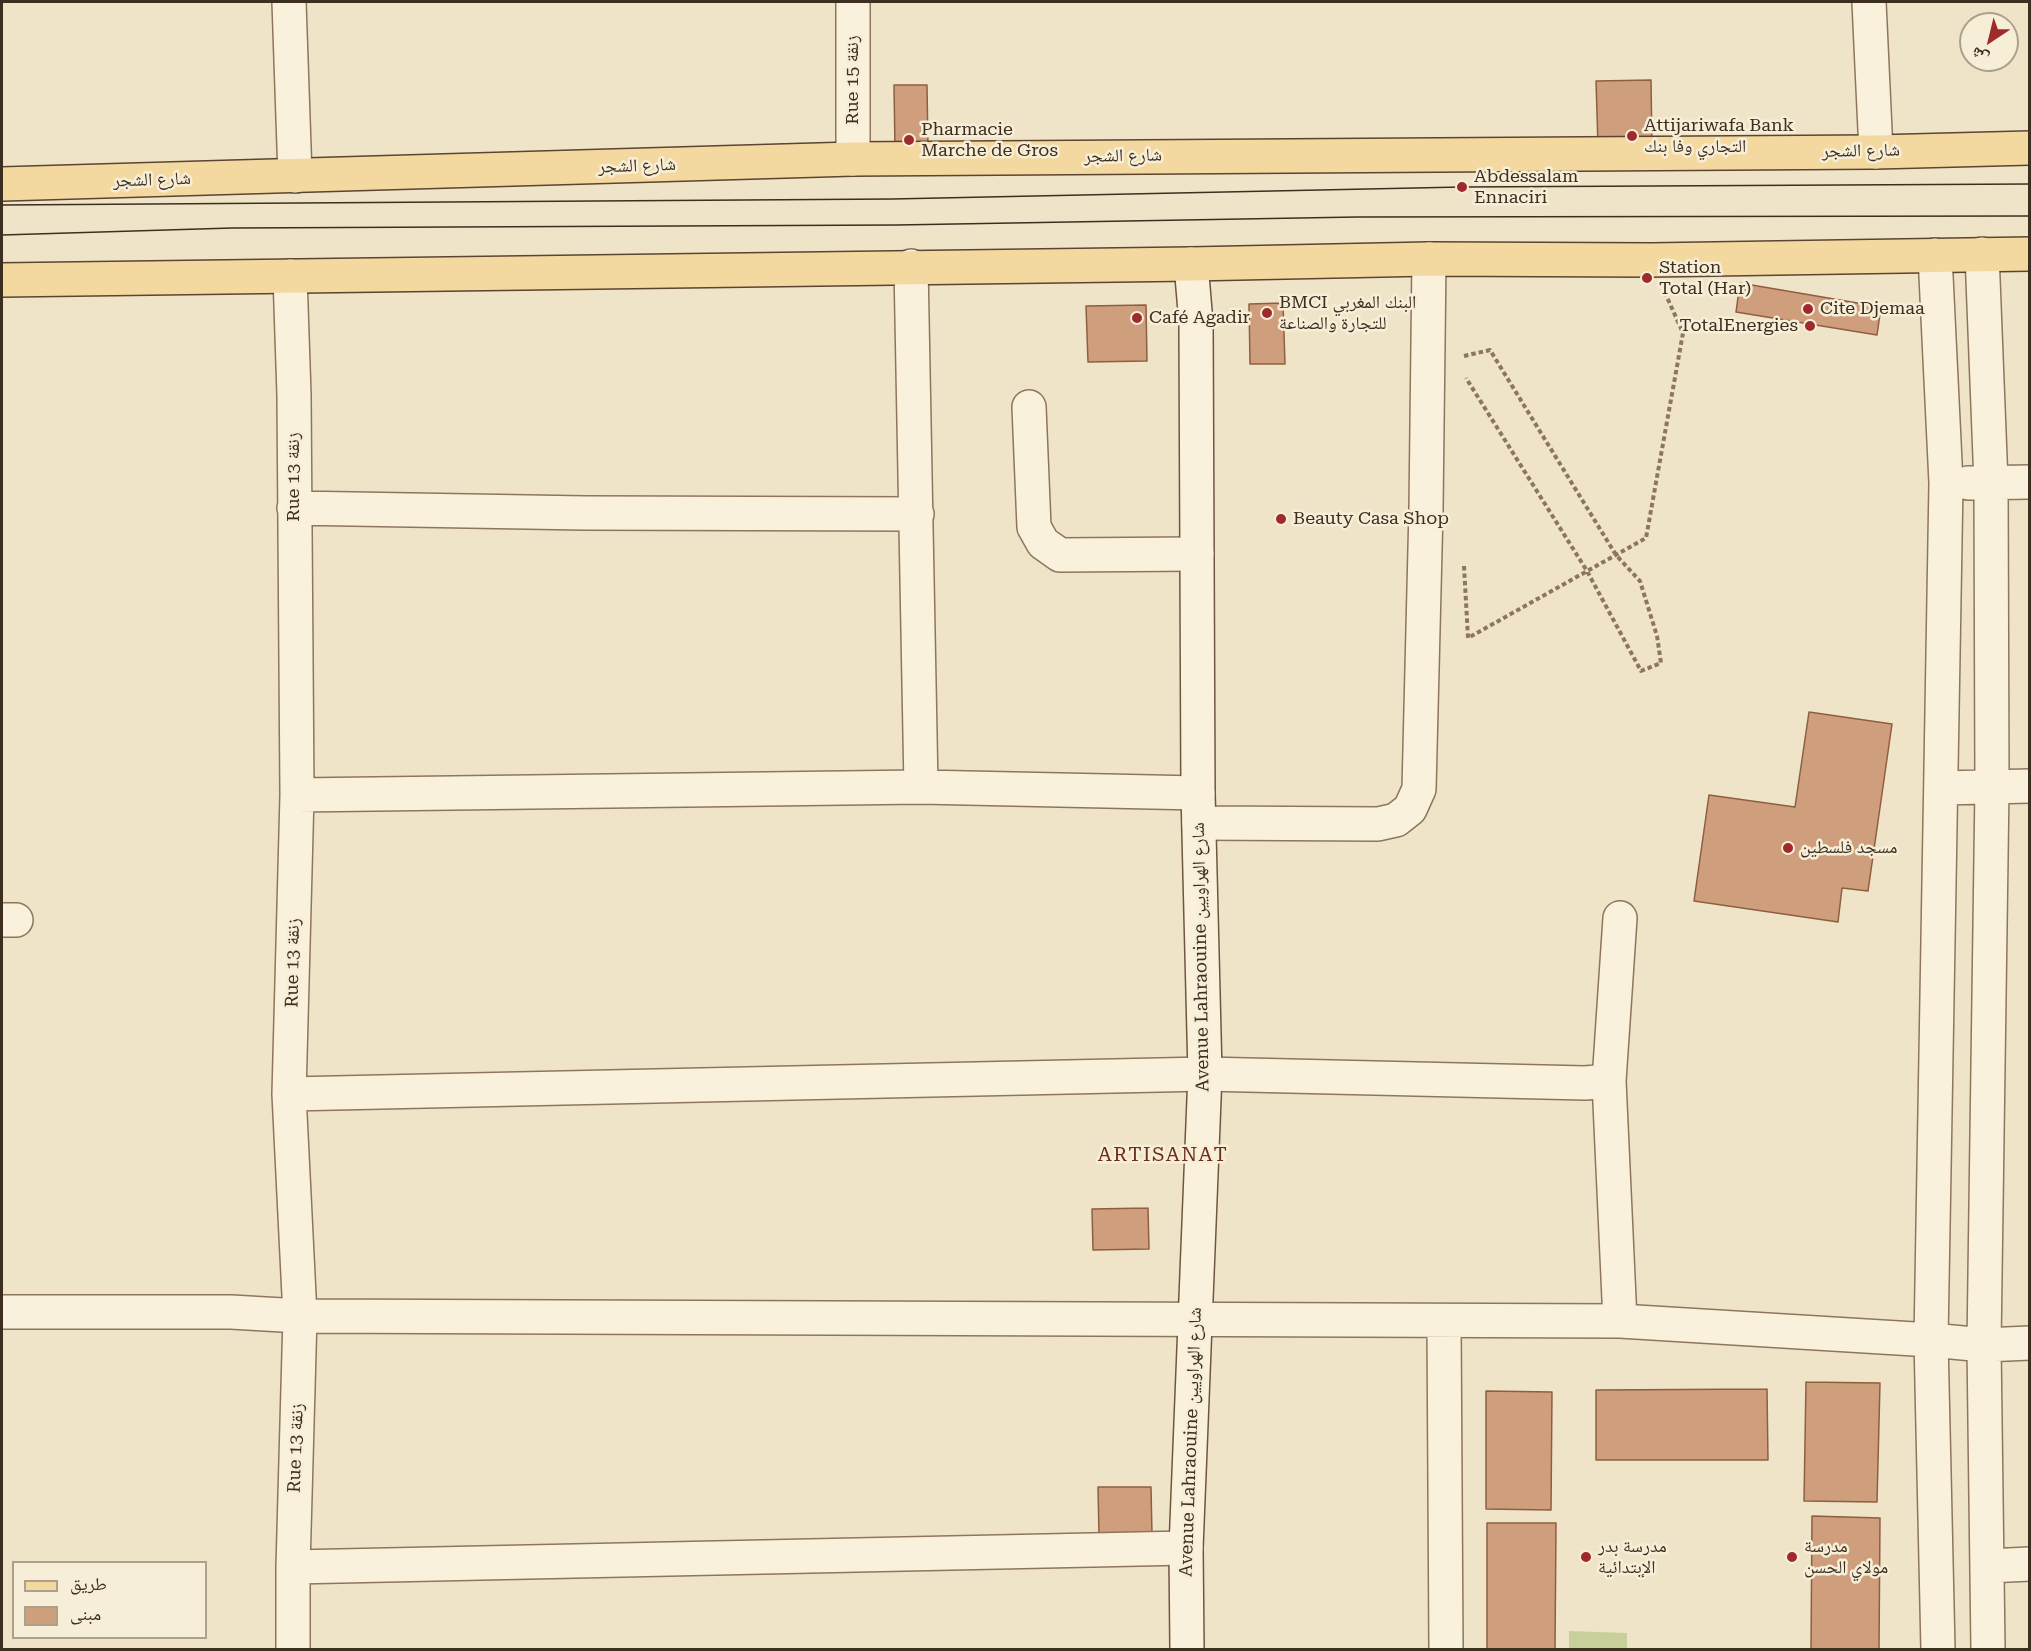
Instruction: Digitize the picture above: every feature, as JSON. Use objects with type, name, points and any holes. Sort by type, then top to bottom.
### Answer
[{"type":"main road","name":"شارع الشجر","points":[[2,184],[853,159],[1876,152],[2030,147]]},
{"type":"main road","points":[[2,280],[1191,264],[1429,258],[1651,260],[2030,254]]},
{"type":"street","points":[[289,2],[295,176]]},
{"type":"street","name":"Rue 15 زنقة","points":[[853,2],[853,159]]},
{"type":"street","points":[[1869,2],[1876,152]]},
{"type":"street","points":[[1982,254],[1991,483],[1992,787],[1984,1345],[1988,1650]]},
{"type":"street","points":[[1935,255],[1946,483],[1931,1340],[1938,1650]]},
{"type":"street","points":[[297,795],[921,787],[1378,824],[1396,820],[1410,809],[1419,789],[1429,258]]},
{"type":"street","name":"Avenue Lahraouine شارع الهراويين","points":[[1187,1650],[1186,1548],[1205,1074],[1198,808],[1196,323],[1191,264]]},
{"type":"street","points":[[911,266],[921,787]]},
{"type":"street","name":"Rue 13 زنقة","points":[[290,276],[294,395],[297,795],[289,1094],[300,1316],[292,1567],[293,1650]]},
{"type":"street","points":[[1029,407],[1034,527],[1043,543],[1060,555],[1197,554]]},
{"type":"street","points":[[1946,483],[2030,482]]},
{"type":"street","points":[[294,508],[585,513],[916,514]]},
{"type":"street","points":[[1941,788],[2030,786]]},
{"type":"street","points":[[1620,918],[1610,1081],[1620,1321]]},
{"type":"street","points":[[289,1094],[1205,1074],[1584,1083],[1610,1081]]},
{"type":"street","points":[[2,1312],[1195,1321],[1620,1321],[1984,1345],[2030,1343]]},
{"type":"street","points":[[1444,1322],[1446,1650]]},
{"type":"street","points":[[292,1567],[1186,1548]]},
{"type":"street","points":[[1988,1566],[2030,1564]]},
{"type":"path","points":[[1464,557],[1468,638],[1646,538],[1683,333],[1665,293],[1677,291]]},
{"type":"path","points":[[1454,359],[1490,350],[1616,555],[1640,581],[1657,636],[1661,663],[1641,671],[1587,572],[1460,369]]},
{"type":"green space","points":[[1569,1631],[1627,1633],[1627,1649],[1569,1649]]},
{"type":"building","points":[[1651,80],[1652,146],[1598,146],[1596,81]]},
{"type":"building","points":[[894,85],[927,85],[928,148],[895,149]]},
{"type":"building","name":"Cite Djemaa","points":[[1740,283],[1881,307],[1877,335],[1736,312]]},
{"type":"building","points":[[1283,303],[1285,364],[1250,364],[1249,304]]},
{"type":"building","points":[[1146,305],[1147,361],[1088,362],[1086,306]]},
{"type":"building","name":"مسجد فلسطين","points":[[1809,712],[1892,724],[1868,891],[1842,888],[1838,922],[1694,901],[1709,795],[1795,807]]},
{"type":"building","points":[[1148,1208],[1149,1249],[1093,1250],[1092,1209]]},
{"type":"building","points":[[1806,1382],[1880,1383],[1877,1502],[1804,1501]]},
{"type":"building","points":[[1767,1389],[1768,1460],[1596,1460],[1596,1390]]},
{"type":"building","points":[[1486,1391],[1552,1392],[1551,1510],[1486,1509]]},
{"type":"building","points":[[1098,1487],[1151,1487],[1152,1535],[1099,1535]]},
{"type":"building","points":[[1812,1516],[1880,1518],[1879,1650],[1811,1650]]},
{"type":"building","points":[[1487,1523],[1556,1523],[1555,1650],[1487,1650]]},
{"type":"tram line","points":[[2,205],[892,199],[1462,187],[2030,184]]},
{"type":"tram line","points":[[2,235],[232,228],[897,225],[1357,217],[2030,216]]},
{"type":"place","name":"Attijariwafa Bank التجاري وفا بنك","points":[[1632,136]]},
{"type":"place","name":"Pharmacie Marche de Gros","points":[[909,140]]},
{"type":"place","name":"Abdessalam Ennaciri","points":[[1462,187]]},
{"type":"place","name":"Station Total (Har)","points":[[1647,278]]},
{"type":"place","name":"Cite Djemaa","points":[[1808,309]]},
{"type":"place","name":"BMCI البنك المغربي للتجارة والصناعة","points":[[1267,313]]},
{"type":"place","name":"Café Agadir","points":[[1137,318]]},
{"type":"place","name":"TotalEnergies","points":[[1810,326]]},
{"type":"place","name":"Beauty Casa Shop","points":[[1281,519]]},
{"type":"place","name":"مسجد فلسطين","points":[[1788,848]]},
{"type":"place","name":"مدرسة بدر الإبتدائية","points":[[1586,1557]]},
{"type":"place","name":"مدرسة مولاي الحسن","points":[[1792,1557]]},
{"type":"district","name":"ARTISANAT","points":[[1163,1155]]}]
